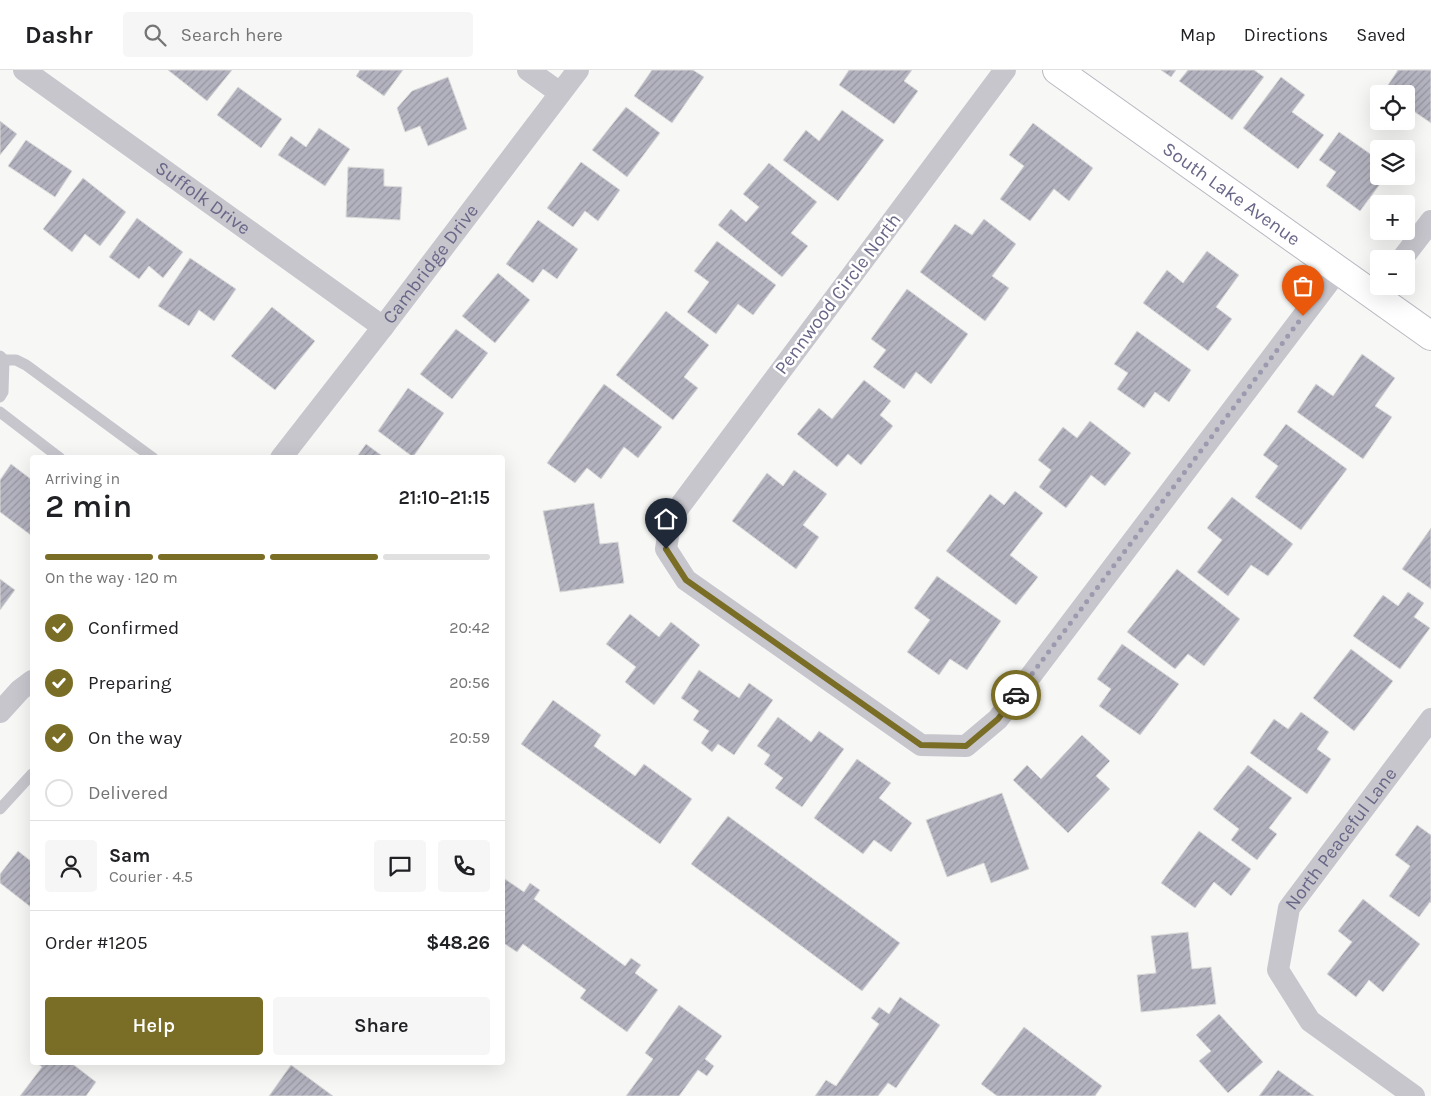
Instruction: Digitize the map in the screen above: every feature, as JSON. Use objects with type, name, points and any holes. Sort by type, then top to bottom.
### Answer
[{"type":"street","name":"Suffolk Drive","points":[[24,70],[383,327]]},
{"type":"street","points":[[528,70],[560,93]]},
{"type":"street","name":"Cambridge Drive","points":[[283,455],[578,70]]},
{"type":"street","name":"Pennwood Circle North","points":[[1005,70],[671,518],[666,549],[686,580],[921,745],[966,746],[998,719],[1338,270]]},
{"type":"street","name":"South Lake Avenue","points":[[1056,70],[1338,270],[1370,287]]},
{"type":"street","points":[[1409,250],[1431,220]]},
{"type":"street","name":"South Lake Avenue","points":[[1382,295],[1431,336]]},
{"type":"street","points":[[0,712],[20,690],[30,682]]},
{"type":"street","name":"North Peaceful Lane","points":[[1414,1096],[1310,1021],[1278,970],[1288,908],[1431,719]]},
{"type":"lane","points":[[0,397],[3,392],[2,358],[16,360],[26,365],[149,455]]},
{"type":"lane","points":[[0,412],[56,455]]},
{"type":"lane","points":[[0,809],[30,776]]},
{"type":"building","points":[[168,70],[232,70],[207,101]]},
{"type":"building","points":[[360,70],[403,70],[384,96],[356,76]]},
{"type":"building","points":[[652,70],[693,70],[704,77],[672,123],[634,96]]},
{"type":"building","points":[[849,70],[912,70],[904,81],[918,91],[894,124],[839,85]]},
{"type":"building","points":[[1161,70],[1176,70],[1171,77]]},
{"type":"building","points":[[1188,70],[1254,70],[1264,77],[1232,120],[1179,81]]},
{"type":"building","points":[[1398,70],[1431,70],[1431,123],[1415,112],[1415,85],[1388,85]]},
{"type":"building","points":[[448,77],[467,129],[428,146],[420,126],[405,132],[397,108],[412,91]]},
{"type":"building","points":[[1281,77],[1305,95],[1292,112],[1324,135],[1298,169],[1243,128]]},
{"type":"building","points":[[238,87],[282,119],[261,148],[217,115]]},
{"type":"building","points":[[626,107],[660,133],[627,177],[592,150]]},
{"type":"building","points":[[842,110],[884,140],[838,201],[783,160],[806,130],[819,141]]},
{"type":"building","points":[[0,121],[17,134],[0,155]]},
{"type":"building","points":[[1033,123],[1093,168],[1069,201],[1054,189],[1030,221],[1000,199],[1024,166],[1009,155]]},
{"type":"building","points":[[319,128],[350,149],[325,186],[278,155],[291,136],[306,147]]},
{"type":"building","points":[[1339,132],[1370,154],[1370,185],[1379,185],[1370,195],[1360,211],[1326,186],[1336,172],[1319,160]]},
{"type":"building","points":[[26,140],[72,171],[55,197],[8,166]]},
{"type":"building","points":[[581,162],[620,190],[598,221],[585,211],[573,227],[547,208]]},
{"type":"building","points":[[769,163],[817,202],[791,233],[808,246],[782,277],[718,225],[731,209],[746,222],[759,207],[743,194]]},
{"type":"building","points":[[348,167],[384,169],[384,186],[402,187],[400,220],[346,217]]},
{"type":"building","points":[[83,178],[126,212],[100,246],[85,234],[72,252],[43,229]]},
{"type":"building","points":[[137,218],[183,252],[163,278],[149,266],[139,279],[109,257]]},
{"type":"building","points":[[984,219],[1016,244],[992,276],[1009,288],[985,321],[920,272],[955,224],[972,235]]},
{"type":"building","points":[[538,220],[578,249],[557,279],[543,269],[533,283],[506,264]]},
{"type":"building","points":[[717,241],[776,285],[753,315],[738,304],[716,334],[687,312],[709,282],[694,271]]},
{"type":"building","points":[[1207,251],[1239,275],[1216,307],[1232,319],[1208,351],[1143,303],[1167,270],[1183,283]]},
{"type":"building","points":[[190,258],[236,289],[214,321],[199,310],[189,326],[158,306]]},
{"type":"building","points":[[498,273],[530,300],[495,343],[462,316]]},
{"type":"building","points":[[907,289],[968,334],[931,384],[916,372],[904,389],[873,367],[886,350],[871,339]]},
{"type":"building","points":[[272,307],[315,341],[275,390],[231,356]]},
{"type":"building","points":[[666,311],[709,345],[684,377],[698,388],[673,420],[616,375]]},
{"type":"building","points":[[456,329],[488,353],[452,399],[420,374]]},
{"type":"building","points":[[1137,331],[1191,370],[1169,402],[1155,392],[1144,408],[1117,389],[1128,373],[1114,364]]},
{"type":"building","points":[[1362,354],[1395,378],[1375,406],[1392,417],[1363,459],[1297,412],[1316,384],[1333,396]]},
{"type":"building","points":[[864,380],[891,401],[880,415],[893,426],[861,465],[848,454],[837,467],[797,434],[819,408],[832,419]]},
{"type":"building","points":[[604,384],[662,427],[638,458],[624,447],[601,479],[587,468],[575,483],[547,463]]},
{"type":"building","points":[[408,388],[444,413],[414,455],[410,455],[378,431]]},
{"type":"building","points":[[1090,421],[1131,453],[1105,486],[1091,475],[1066,508],[1039,487],[1051,470],[1038,460],[1063,427],[1077,438]]},
{"type":"building","points":[[1286,424],[1347,469],[1301,530],[1255,497],[1278,466],[1263,455]]},
{"type":"building","points":[[366,444],[381,455],[358,455]]},
{"type":"building","points":[[11,464],[30,478],[30,534],[0,512],[0,480]]},
{"type":"building","points":[[794,470],[827,494],[803,525],[819,537],[796,569],[732,521],[767,473],[783,486]]},
{"type":"building","points":[[1015,491],[1043,513],[1010,555],[1038,577],[1016,605],[946,551],[990,494],[1004,505]]},
{"type":"building","points":[[1232,497],[1293,544],[1268,576],[1251,565],[1228,596],[1197,572],[1222,540],[1207,528]]},
{"type":"building","points":[[594,503],[600,544],[618,542],[624,583],[560,592],[543,511]]},
{"type":"building","points":[[1431,528],[1431,589],[1402,569]]},
{"type":"building","points":[[1177,569],[1240,619],[1204,666],[1188,654],[1175,669],[1127,632]]},
{"type":"building","points":[[937,576],[1001,621],[967,670],[950,659],[939,675],[907,652],[930,620],[914,608]]},
{"type":"building","points":[[0,579],[15,590],[0,610]]},
{"type":"building","points":[[1408,592],[1424,603],[1414,617],[1430,628],[1400,669],[1353,636],[1383,595],[1398,606]]},
{"type":"building","points":[[630,614],[659,637],[671,622],[700,645],[654,705],[625,682],[636,667],[606,644]]},
{"type":"building","points":[[1122,644],[1179,684],[1140,735],[1099,706],[1111,689],[1097,679]]},
{"type":"building","points":[[1351,649],[1393,681],[1354,731],[1313,698]]},
{"type":"building","points":[[699,670],[739,698],[749,683],[773,700],[734,755],[718,744],[712,752],[701,743],[709,731],[693,720],[699,711],[681,698]]},
{"type":"building","points":[[553,700],[601,735],[594,746],[635,776],[644,764],[692,799],[660,844],[521,744]]},
{"type":"building","points":[[1301,712],[1329,732],[1317,749],[1331,759],[1307,794],[1250,753],[1274,719],[1288,729]]},
{"type":"building","points":[[778,717],[811,742],[819,731],[844,749],[802,807],[775,788],[783,778],[764,764],[770,755],[757,746]]},
{"type":"building","points":[[1082,735],[1110,761],[1096,776],[1110,789],[1068,833],[1013,780],[1027,765],[1041,779]]},
{"type":"building","points":[[857,759],[891,783],[879,798],[912,823],[891,852],[874,840],[863,854],[814,818]]},
{"type":"building","points":[[1248,765],[1292,798],[1269,828],[1277,834],[1257,860],[1231,840],[1239,829],[1213,809]]},
{"type":"building","points":[[1002,793],[1029,869],[991,883],[984,863],[947,877],[926,820]]},
{"type":"building","points":[[728,816],[900,943],[862,991],[691,864]]},
{"type":"building","points":[[1417,825],[1431,835],[1431,903],[1419,917],[1389,896],[1410,866],[1395,855]]},
{"type":"building","points":[[1199,831],[1251,869],[1231,896],[1214,882],[1195,908],[1161,883]]},
{"type":"building","points":[[18,851],[30,860],[30,906],[0,883],[0,874]]},
{"type":"building","points":[[505,879],[524,892],[530,883],[540,890],[534,899],[625,966],[631,958],[641,965],[635,973],[658,990],[627,1032],[580,998],[586,990],[523,944],[517,952],[505,944]]},
{"type":"building","points":[[1363,899],[1420,944],[1383,992],[1369,980],[1356,997],[1327,974],[1352,942],[1338,931]]},
{"type":"building","points":[[1188,932],[1192,969],[1211,967],[1216,1004],[1141,1012],[1137,975],[1156,973],[1151,936]]},
{"type":"building","points":[[900,997],[940,1025],[896,1088],[888,1083],[878,1096],[815,1096],[826,1080],[836,1086],[879,1024],[871,1018],[879,1007],[889,1014]]},
{"type":"building","points":[[679,1005],[722,1036],[705,1059],[714,1066],[707,1076],[698,1070],[679,1096],[626,1096],[653,1059],[645,1053]]},
{"type":"building","points":[[1219,1014],[1263,1062],[1228,1093],[1199,1061],[1211,1051],[1196,1035]]},
{"type":"building","points":[[1024,1027],[1102,1086],[1095,1096],[997,1096],[981,1084]]},
{"type":"building","points":[[40,1065],[74,1065],[96,1082],[86,1096],[20,1096],[42,1067]]},
{"type":"building","points":[[291,1065],[333,1096],[269,1096]]},
{"type":"building","points":[[1278,1070],[1314,1096],[1259,1096]]},
{"type":"way so far","points":[[1016,695],[1303,316]]},
{"type":"route","points":[[666,549],[686,580],[921,745],[966,746],[998,719],[1016,695]]}]
